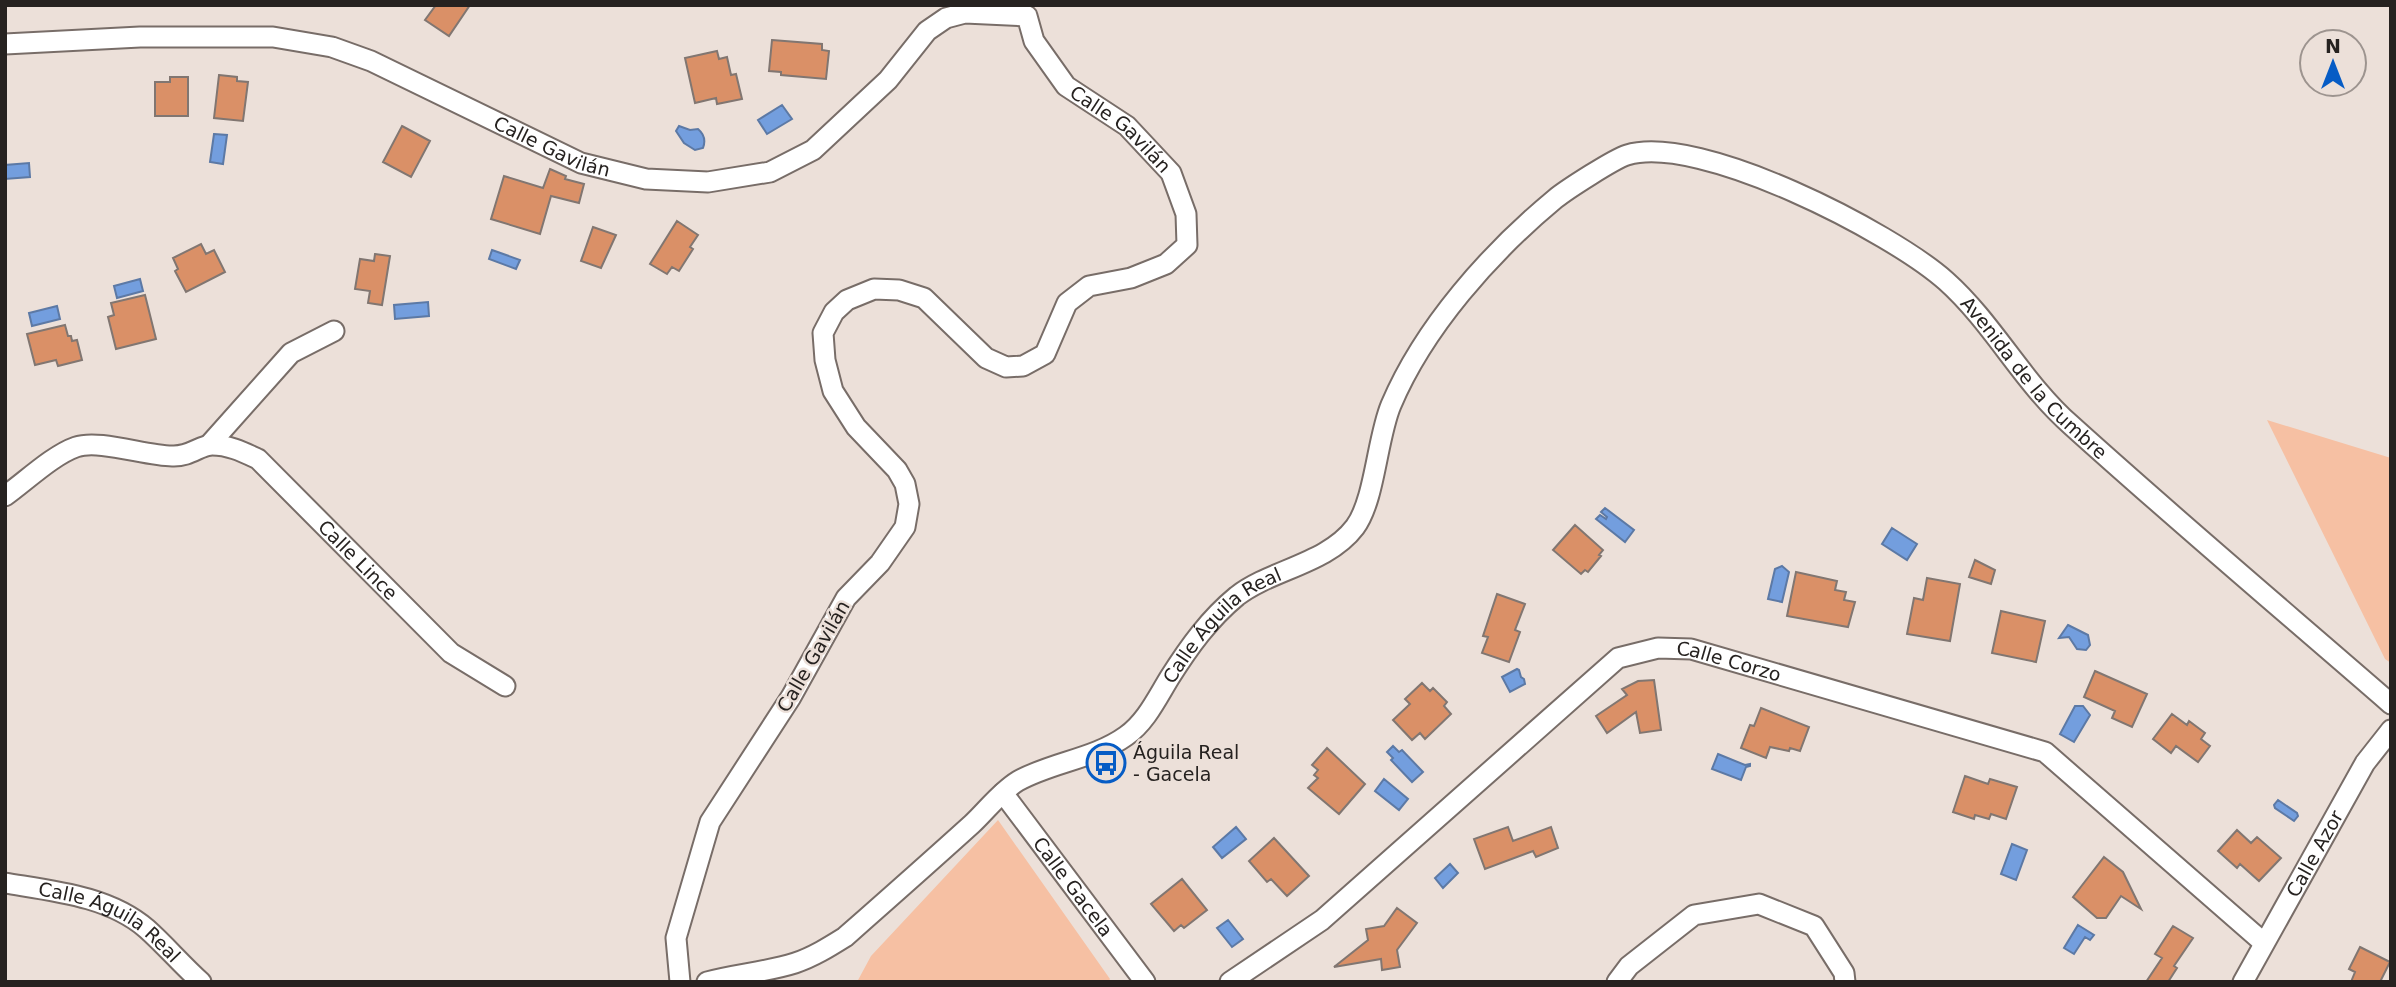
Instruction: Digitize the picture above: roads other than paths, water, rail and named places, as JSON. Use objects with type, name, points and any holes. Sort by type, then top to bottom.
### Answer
[{"type":"street","name":"Calle Gavilán","points":[[5,44],[140,37],[273,37],[332,47],[371,61],[582,163],[646,179],[708,182],[769,172],[813,150],[888,80],[927,31],[946,18],[965,13],[1025,10],[1034,41],[1066,86],[1127,126],[1171,173],[1186,214],[1187,244],[1166,264],[1131,278],[1089,286],[1067,303],[1045,354],[1023,366],[1006,366],[986,358],[924,298],[899,290],[874,289],[848,300],[834,312],[824,333],[825,360],[833,391],[856,427],[898,470],[905,484],[909,504],[905,527],[880,563],[846,598],[791,697],[710,822],[676,938],[680,982]]},
{"type":"street","name":"Avenida de la Cumbre","points":[[1626,155],[1663,151],[1696,156],[1835,210],[1891,242],[1945,281],[1978,315],[2064,419],[2391,704]]},
{"type":"street","name":"Calle Águila Real","points":[[707,982],[799,962],[845,937],[978,819],[1014,783],[1040,770],[1103,749],[1128,735],[1148,714],[1190,646],[1211,620],[1242,592],[1334,547],[1356,525],[1366,503],[1389,408],[1427,338],[1487,263],[1558,197],[1626,155]]},
{"type":"street","points":[[5,496],[62,454],[78,446],[95,445],[184,457],[209,444],[291,354],[334,331]]},
{"type":"street","name":"Calle Lince","points":[[209,444],[231,447],[258,459],[451,653],[505,687]]},
{"type":"street","name":"Calle Corzo","points":[[1230,982],[1322,920],[1618,658],[1658,648],[1691,649],[2045,752],[2264,943]]},
{"type":"street","name":"Calle Azor","points":[[2243,982],[2365,763],[2391,730]]},
{"type":"street","name":"Calle Gacela","points":[[1003,793],[1145,982]]},
{"type":"street","name":"Calle Águila Real","points":[[5,883],[86,898],[117,911],[145,928],[201,982]]},
{"type":"street","points":[[1617,982],[1629,966],[1694,915],[1759,904],[1814,926],[1844,973],[1845,982]]},
{"type":"water","points":[[782,105],[792,119],[767,134],[758,120]]},
{"type":"water","points":[[679,126],[690,130],[698,129],[704,137],[703,148],[695,150],[684,143],[676,131]]},
{"type":"water","points":[[214,134],[227,135],[223,164],[210,162]]},
{"type":"water","points":[[29,163],[30,177],[5,179],[5,165]]},
{"type":"water","points":[[492,250],[520,260],[516,269],[489,259]]},
{"type":"water","points":[[140,279],[143,291],[117,298],[114,286]]},
{"type":"water","points":[[428,302],[429,316],[395,319],[394,305]]},
{"type":"water","points":[[57,306],[60,319],[32,326],[29,313]]},
{"type":"water","points":[[1605,508],[1634,530],[1625,542],[1596,519],[1600,515],[1606,519],[1601,512]]},
{"type":"water","points":[[1892,528],[1917,544],[1907,560],[1882,544]]},
{"type":"water","points":[[1782,566],[1789,572],[1782,602],[1768,599],[1775,569]]},
{"type":"water","points":[[2068,625],[2088,635],[2090,645],[2086,650],[2077,649],[2069,637],[2059,638]]},
{"type":"water","points":[[1517,669],[1525,684],[1510,692],[1502,677]]},
{"type":"water","points":[[2075,706],[2083,706],[2090,715],[2074,742],[2060,734]]},
{"type":"water","points":[[1393,746],[1399,752],[1402,750],[1423,772],[1412,782],[1391,760],[1393,758],[1387,752]]},
{"type":"water","points":[[1718,754],[1745,765],[1750,764],[1741,780],[1712,769]]},
{"type":"water","points":[[1384,779],[1408,799],[1399,810],[1375,791]]},
{"type":"water","points":[[2278,800],[2297,813],[2294,821],[2275,808]]},
{"type":"water","points":[[1236,827],[1246,839],[1222,858],[1213,847]]},
{"type":"water","points":[[2012,844],[2027,850],[2016,880],[2001,874]]},
{"type":"water","points":[[1450,864],[1458,873],[1443,888],[1435,878]]},
{"type":"water","points":[[1228,920],[1243,939],[1232,947],[1217,928]]},
{"type":"water","points":[[2078,925],[2094,935],[2090,940],[2085,937],[2074,954],[2064,948]]},
{"type":"place","name":"Águila Real - Gacela","points":[[1106,763]]}]
